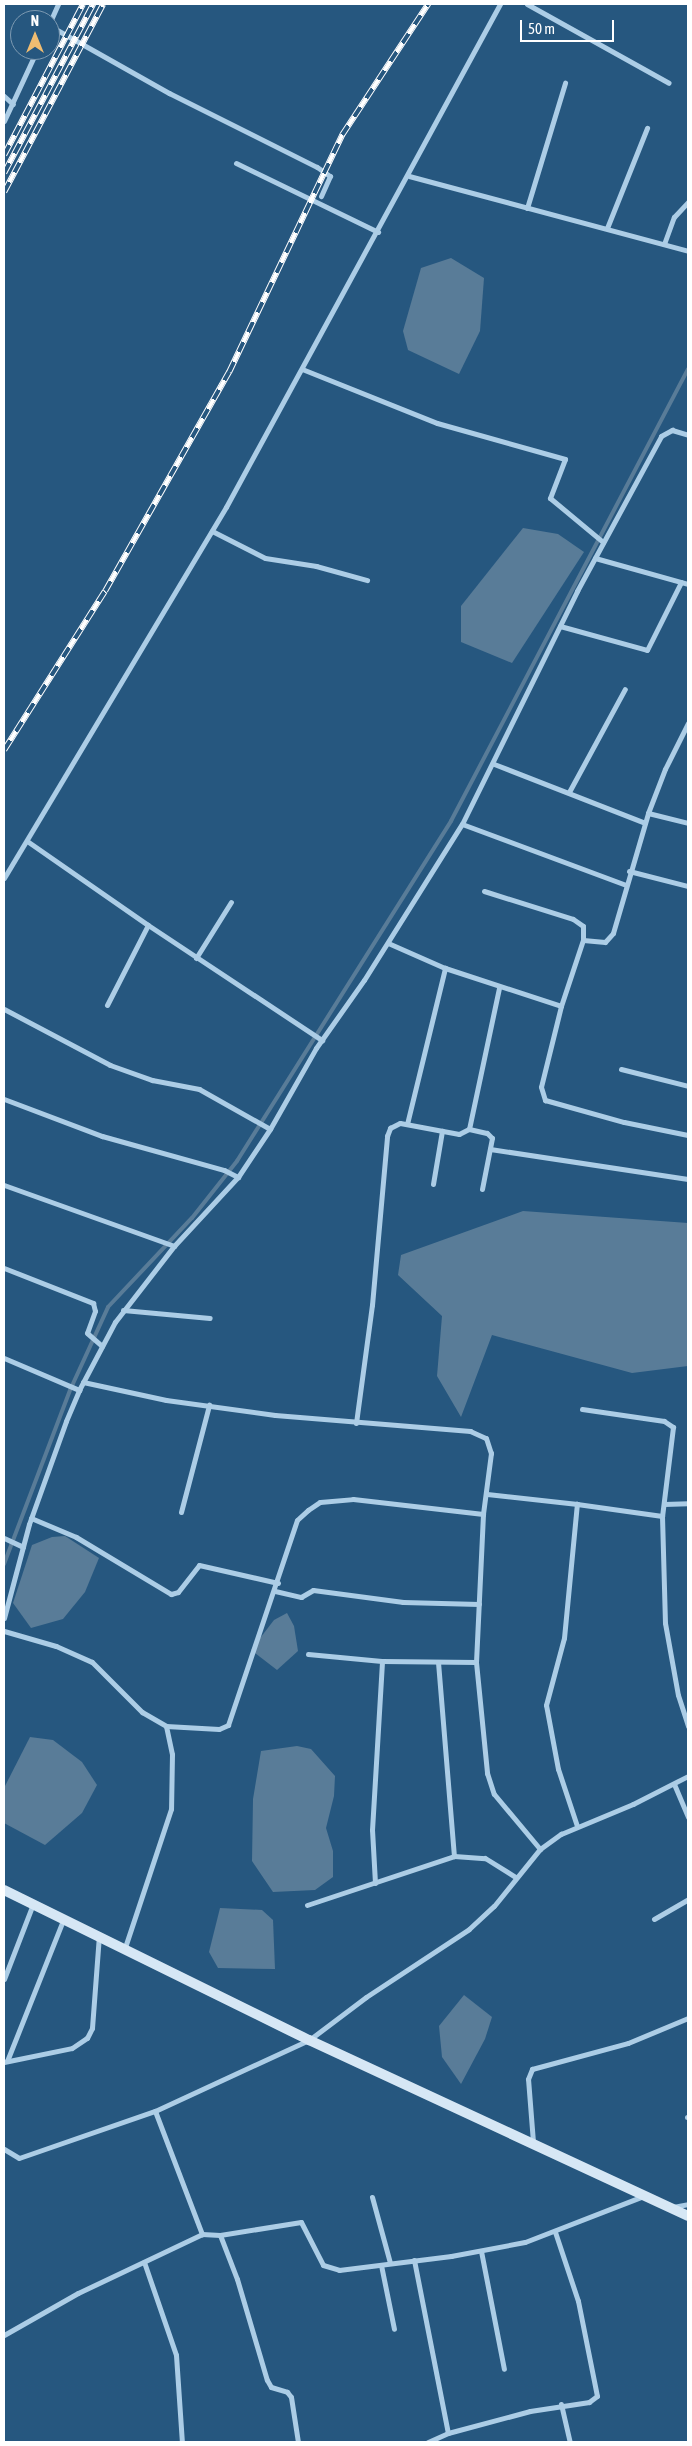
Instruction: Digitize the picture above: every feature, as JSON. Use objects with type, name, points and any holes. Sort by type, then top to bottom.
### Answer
[{"type":"main road","points":[[4,1890],[125,1947],[308,2040],[533,2142],[641,2197],[670,2207],[688,2216]]},
{"type":"street","points":[[4,878],[212,531],[409,176],[500,4]]},
{"type":"street","points":[[527,4],[669,83]]},
{"type":"street","points":[[60,30],[169,93],[317,167],[330,176],[321,196]]},
{"type":"street","points":[[4,121],[33,60]]},
{"type":"street","points":[[527,208],[565,83]]},
{"type":"street","points":[[4,96],[13,104]]},
{"type":"street","points":[[607,228],[647,128]]},
{"type":"street","points":[[236,163],[378,232]]},
{"type":"street","points":[[409,176],[688,251]]},
{"type":"street","points":[[664,244],[674,217],[688,202]]},
{"type":"street","points":[[302,369],[437,423],[565,459],[550,498],[603,542]]},
{"type":"street","points":[[4,1618],[20,1546],[77,1389],[83,1382],[123,1310],[172,1245],[238,1177],[270,1129],[321,1038],[388,942],[462,824],[494,764],[560,626],[603,542],[661,436],[672,430],[688,435]]},
{"type":"street","points":[[212,531],[265,558],[316,566],[367,580]]},
{"type":"street","points":[[595,558],[688,584]]},
{"type":"street","points":[[560,626],[646,650],[681,582]]},
{"type":"street","points":[[569,792],[625,689]]},
{"type":"street","points":[[583,940],[601,943],[609,939],[648,813],[665,769],[688,723]]},
{"type":"street","points":[[494,764],[645,823]]},
{"type":"street","points":[[648,813],[688,823]]},
{"type":"street","points":[[462,824],[626,885]]},
{"type":"street","points":[[27,841],[196,958],[321,1038]]},
{"type":"street","points":[[630,871],[688,886]]},
{"type":"street","points":[[484,891],[573,919],[583,926],[583,940],[561,1006],[541,1087],[545,1100],[624,1122],[688,1135]]},
{"type":"street","points":[[196,958],[231,902]]},
{"type":"street","points":[[107,1005],[148,925]]},
{"type":"street","points":[[388,942],[445,968],[499,988],[561,1006]]},
{"type":"street","points":[[406,1124],[445,968]]},
{"type":"street","points":[[356,1423],[372,1305],[387,1136],[393,1125],[406,1124],[462,1134],[469,1129],[499,988]]},
{"type":"street","points":[[4,1009],[110,1065],[152,1080],[199,1089],[270,1129]]},
{"type":"street","points":[[621,1069],[688,1086]]},
{"type":"street","points":[[4,1099],[102,1136],[224,1170],[238,1177]]},
{"type":"street","points":[[469,1129],[490,1135],[490,1149],[482,1189]]},
{"type":"street","points":[[433,1184],[442,1131]]},
{"type":"street","points":[[490,1149],[688,1179]]},
{"type":"street","points":[[4,1185],[172,1245]]},
{"type":"street","points":[[4,1268],[93,1303],[95,1311],[87,1333],[102,1346]]},
{"type":"street","points":[[123,1310],[210,1318]]},
{"type":"street","points":[[4,1358],[77,1389]]},
{"type":"street","points":[[83,1382],[138,1395],[209,1405],[356,1423],[480,1434],[490,1445],[491,1453],[483,1514],[476,1662],[490,1784],[500,1804],[540,1849]]},
{"type":"street","points":[[181,1512],[209,1405]]},
{"type":"street","points":[[582,1409],[670,1424],[673,1427],[662,1516],[664,1623],[678,1694],[688,1726]]},
{"type":"street","points":[[487,1494],[662,1516]]},
{"type":"street","points":[[4,1631],[56,1646],[92,1662],[142,1712],[166,1726],[219,1729],[228,1725],[275,1592],[297,1520],[320,1502],[352,1499],[483,1514]]},
{"type":"street","points":[[664,1504],[688,1503]]},
{"type":"street","points":[[577,1504],[564,1638],[546,1705],[558,1769],[577,1826]]},
{"type":"street","points":[[31,1518],[76,1537],[171,1594],[178,1592],[199,1565],[278,1583]]},
{"type":"street","points":[[5,1539],[20,1546]]},
{"type":"street","points":[[275,1592],[301,1597],[313,1590],[403,1602],[479,1604]]},
{"type":"street","points":[[308,1654],[382,1661],[476,1662]]},
{"type":"street","points":[[375,1883],[372,1830],[382,1661]]},
{"type":"street","points":[[438,1662],[454,1856]]},
{"type":"street","points":[[125,1947],[171,1809],[172,1754],[166,1726]]},
{"type":"street","points":[[4,2149],[19,2158],[155,2111],[308,2040],[366,1996],[470,1929],[494,1906],[515,1877],[540,1849],[577,1826],[674,1784],[688,1776]]},
{"type":"street","points":[[674,1784],[688,1817]]},
{"type":"street","points":[[307,1904],[454,1856],[485,1858],[515,1877]]},
{"type":"street","points":[[654,1919],[688,1899]]},
{"type":"street","points":[[4,1979],[33,1904]]},
{"type":"street","points":[[6,2062],[64,1918]]},
{"type":"street","points":[[6,2062],[72,2048],[87,2038],[92,2028],[99,1935]]},
{"type":"street","points":[[533,2142],[528,2079],[532,2069],[628,2043],[688,2018]]},
{"type":"street","points":[[155,2111],[202,2234]]},
{"type":"street","points":[[372,2197],[390,2263]]},
{"type":"street","points":[[4,2335],[78,2293],[202,2234],[220,2235],[301,2222],[327,2268],[381,2266],[390,2263],[481,2251],[556,2232],[641,2197]]},
{"type":"street","points":[[670,2207],[688,2204]]},
{"type":"street","points":[[428,2442],[448,2433],[561,2404],[594,2400],[597,2390],[578,2301],[556,2232]]},
{"type":"street","points":[[220,2235],[237,2280],[266,2380],[271,2387],[287,2392],[290,2396],[298,2442]]},
{"type":"street","points":[[481,2251],[504,2369]]},
{"type":"street","points":[[414,2260],[448,2433]]},
{"type":"street","points":[[144,2262],[176,2354],[182,2442]]},
{"type":"street","points":[[381,2266],[394,2329]]},
{"type":"street","points":[[561,2404],[570,2442]]},
{"type":"water","points":[[451,258],[484,278],[480,331],[459,374],[408,350],[403,331],[421,268]]},
{"type":"water","points":[[523,528],[558,534],[584,552],[512,663],[461,642],[461,606]]},
{"type":"water","points":[[523,1211],[688,1223],[688,1366],[632,1373],[492,1335],[461,1417],[437,1376],[442,1316],[398,1275],[401,1255]]},
{"type":"water","points":[[65,1536],[99,1558],[85,1592],[63,1619],[31,1628],[13,1603],[32,1545],[52,1537]]},
{"type":"water","points":[[287,1613],[294,1626],[298,1651],[277,1670],[251,1650],[274,1620]]},
{"type":"water","points":[[30,1737],[53,1740],[82,1762],[97,1785],[82,1813],[45,1845],[4,1823],[4,1788]]},
{"type":"water","points":[[297,1746],[311,1749],[335,1776],[334,1796],[326,1828],[333,1851],[333,1877],[315,1890],[273,1892],[252,1861],[253,1799],[261,1751]]},
{"type":"water","points":[[220,1908],[262,1910],[273,1920],[275,1969],[218,1968],[209,1952]]},
{"type":"water","points":[[464,1995],[492,2017],[485,2039],[461,2084],[442,2057],[439,2026]]},
{"type":"waterway","points":[[4,1564],[71,1388],[108,1307],[192,1218],[237,1161],[451,821],[688,369]]},
{"type":"railway","points":[[4,155],[83,4]]},
{"type":"railway","points":[[4,173],[93,4]]},
{"type":"railway","points":[[4,192],[103,4]]},
{"type":"railway","points":[[4,750],[105,591],[229,372],[342,135],[428,4]]}]
